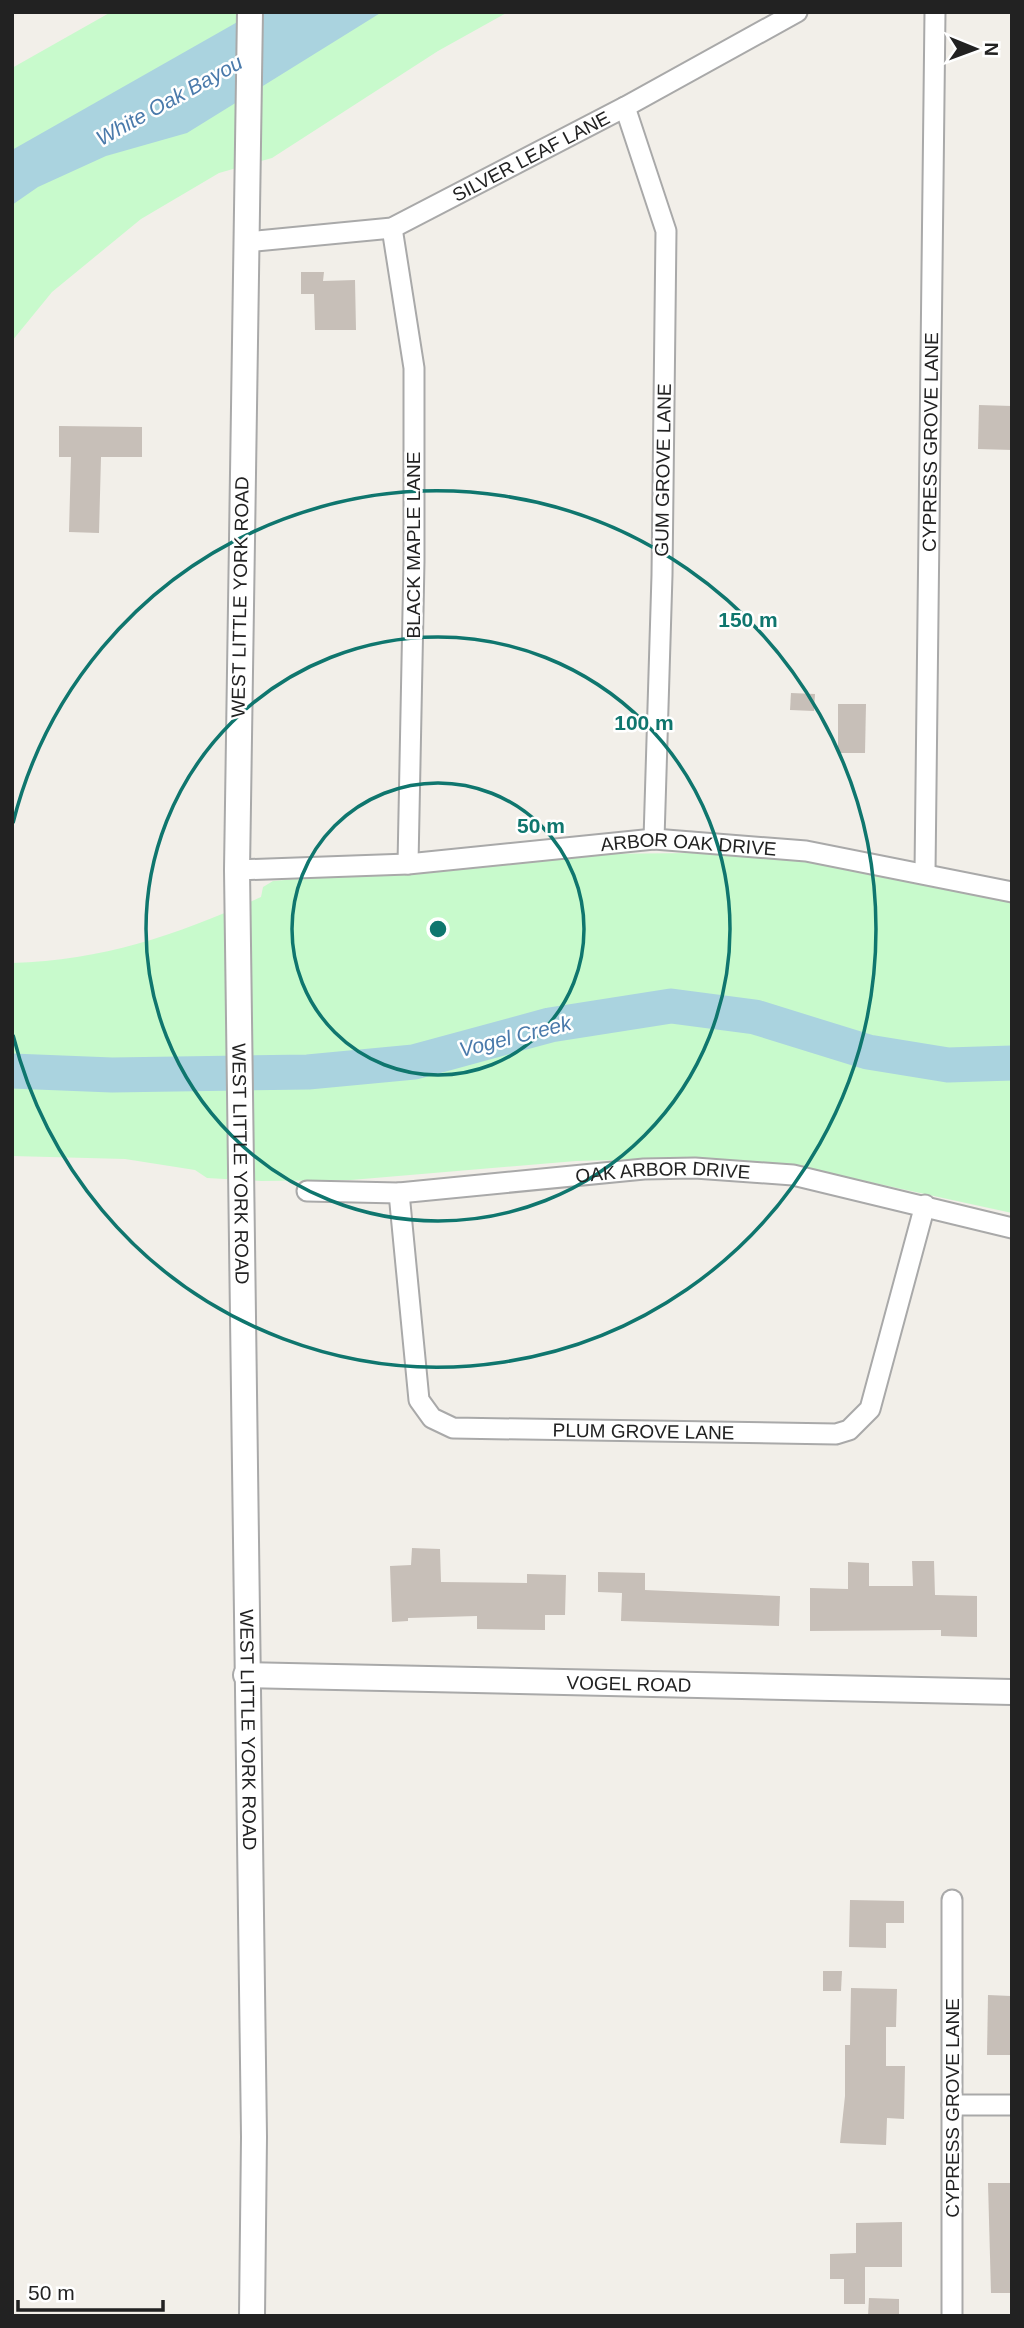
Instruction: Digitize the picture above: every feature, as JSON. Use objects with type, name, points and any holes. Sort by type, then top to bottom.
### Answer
[{"type":"street","name":"WEST LITTLE YORK ROAD","points":[[250,12],[237,870],[254,2137],[252,2316]]},
{"type":"street","name":"SILVER LEAF LANE","points":[[246,242],[393,228],[625,107],[797,12]]},
{"type":"street","name":"CYPRESS GROVE LANE","points":[[925,872],[934,12]]},
{"type":"street","name":"GUM GROVE LANE","points":[[625,107],[666,231],[654,839]]},
{"type":"street","name":"BLACK MAPLE LANE","points":[[393,228],[414,368],[414,561],[408,864]]},
{"type":"street","name":"ARBOR OAK DRIVE","points":[[237,870],[408,864],[654,839],[806,850],[1012,891]]},
{"type":"street","name":"OAK ARBOR DRIVE","points":[[307,1191],[399,1193],[644,1169],[695,1168],[793,1175],[1012,1228]]},
{"type":"street","name":"PLUM GROVE LANE","points":[[399,1193],[419,1399],[432,1418],[453,1428],[836,1434],[849,1430],[870,1409],[925,1205]]},
{"type":"street","name":"VOGEL ROAD","points":[[246,1675],[1012,1692]]},
{"type":"street","name":"CYPRESS GROVE LANE","points":[[952,1900],[953,2316]]},
{"type":"street","points":[[952,2105],[1012,2105]]},
{"type":"green space","points":[[111,12],[508,12],[438,51],[272,158],[219,173],[141,219],[52,292],[12,341],[12,68]]},
{"type":"green space","points":[[693,853],[838,864],[1012,901],[1012,1213],[805,1168],[691,1158],[576,1161],[351,1180],[261,1181],[207,1178],[195,1170],[125,1159],[12,1156],[12,963],[78,957],[170,934],[261,897],[263,887],[273,881],[594,854]]},
{"type":"water","name":"White Oak Bayou","points":[[255,12],[382,12],[187,133],[106,156],[38,187],[12,205],[12,150]]},
{"type":"building","points":[[301,272],[324,272],[323,281],[355,280],[356,330],[315,330],[314,294],[301,294]]},
{"type":"building","points":[[979,405],[1012,406],[1012,450],[978,449]]},
{"type":"building","points":[[59,426],[142,427],[142,457],[101,457],[99,533],[69,532],[71,457],[59,457]]},
{"type":"building","points":[[791,693],[815,694],[814,711],[790,710]]},
{"type":"building","points":[[838,704],[866,704],[865,753],[838,753]]},
{"type":"building","points":[[412,1548],[440,1549],[441,1582],[527,1583],[527,1574],[566,1575],[565,1615],[545,1615],[545,1630],[477,1629],[477,1616],[408,1618],[408,1621],[392,1622],[390,1566],[411,1565]]},
{"type":"building","points":[[912,1561],[934,1561],[935,1595],[977,1596],[977,1637],[941,1636],[941,1630],[810,1631],[810,1588],[848,1589],[848,1562],[869,1563],[869,1586],[913,1586]]},
{"type":"building","points":[[598,1572],[645,1573],[645,1590],[780,1596],[779,1626],[621,1621],[622,1593],[598,1592]]},
{"type":"building","points":[[850,1900],[904,1901],[904,1923],[886,1923],[886,1948],[849,1947]]},
{"type":"building","points":[[823,1971],[842,1971],[841,1991],[823,1991]]},
{"type":"building","points":[[851,1988],[897,1989],[896,2027],[886,2027],[886,2066],[905,2066],[904,2119],[887,2118],[886,2145],[840,2143],[845,2096],[845,2045],[850,2045]]},
{"type":"building","points":[[988,1995],[1011,1996],[1012,2055],[987,2055]]},
{"type":"building","points":[[988,2183],[1012,2183],[1012,2293],[991,2293]]},
{"type":"building","points":[[902,2222],[902,2267],[865,2267],[865,2304],[844,2304],[844,2279],[830,2279],[830,2254],[856,2253],[856,2223]]},
{"type":"building","points":[[869,2298],[899,2299],[899,2316],[868,2316]]},
{"type":"waterway","name":"Vogel Creek","points":[[12,1071],[112,1075],[308,1072],[414,1062],[550,1025],[671,1006],[755,1017],[868,1052],[948,1065],[1012,1063]]}]
